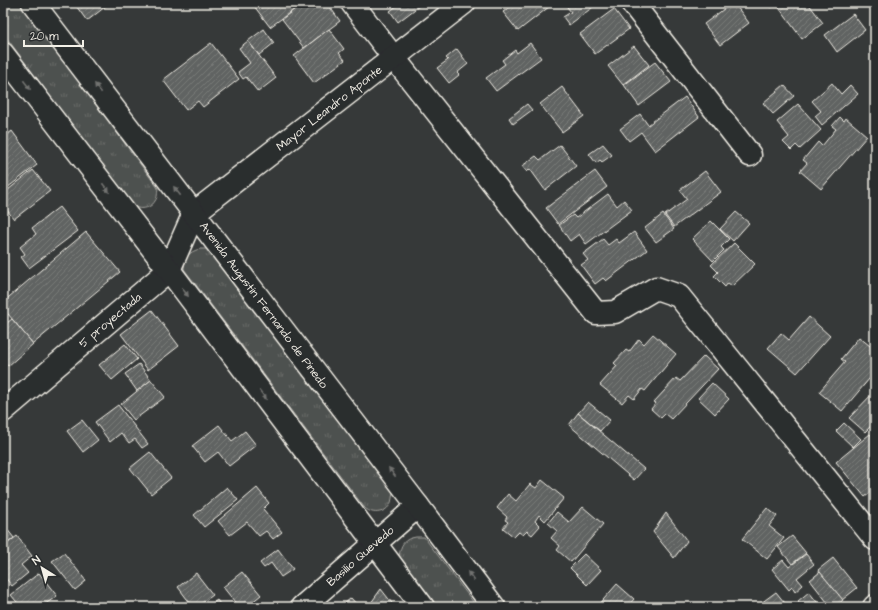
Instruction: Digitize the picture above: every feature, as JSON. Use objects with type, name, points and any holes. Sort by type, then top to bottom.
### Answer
[{"type":"street","name":"Avenida Augustín Fernando de Pinedo","points":[[33,3],[494,607]]},
{"type":"street","points":[[352,3],[596,313],[615,312],[656,288],[679,296],[875,539]]},
{"type":"street","name":"Mayor Leandro Aponte","points":[[194,213],[464,3]]},
{"type":"street","points":[[632,3],[750,155]]},
{"type":"street","points":[[3,54],[169,270],[423,607]]},
{"type":"street","name":"5 proyectada","points":[[3,411],[169,270],[194,213]]},
{"type":"street","name":"Basilio Quevedo","points":[[302,607],[418,506]]},
{"type":"green space","points":[[3,3],[20,3],[158,188],[157,196],[153,204],[146,208],[139,208],[130,203],[3,33]]},
{"type":"green space","points":[[200,249],[209,249],[393,492],[392,500],[387,508],[381,512],[374,512],[367,510],[364,507],[184,269],[185,261],[190,253]]},
{"type":"green space","points":[[424,537],[477,607],[438,607],[399,556],[403,543],[408,539]]},
{"type":"building","points":[[74,3],[110,3],[87,21]]},
{"type":"building","points":[[258,3],[303,3],[270,27],[254,6]]},
{"type":"building","points":[[303,3],[327,3],[340,21],[304,48],[282,19]]},
{"type":"building","points":[[396,3],[423,3],[398,22],[390,11],[398,5]]},
{"type":"building","points":[[515,3],[554,3],[518,31],[503,12]]},
{"type":"building","points":[[564,3],[590,3],[593,7],[569,25],[563,17],[571,12]]},
{"type":"building","points":[[734,3],[749,23],[720,45],[704,24]]},
{"type":"building","points":[[767,3],[777,3],[771,8]]},
{"type":"building","points":[[779,3],[808,3],[823,23],[802,39],[777,5]]},
{"type":"building","points":[[614,9],[629,29],[595,54],[580,34]]},
{"type":"building","points":[[853,14],[865,30],[837,52],[825,35]]},
{"type":"building","points":[[264,29],[274,43],[259,55],[248,41]]},
{"type":"building","points":[[329,29],[344,49],[339,53],[345,60],[314,83],[294,56]]},
{"type":"building","points":[[248,41],[276,78],[258,92],[246,77],[243,79],[238,72],[250,63],[239,48]]},
{"type":"building","points":[[211,43],[239,79],[203,107],[198,101],[186,110],[163,80]]},
{"type":"building","points":[[530,43],[541,58],[496,91],[486,78],[505,64],[502,60],[515,50],[517,53]]},
{"type":"building","points":[[875,44],[875,54],[870,50]]},
{"type":"building","points":[[634,46],[649,65],[623,85],[608,66]]},
{"type":"building","points":[[457,49],[468,64],[457,73],[459,75],[449,83],[437,68],[448,60],[446,58]]},
{"type":"building","points":[[655,62],[671,82],[639,106],[624,85]]},
{"type":"building","points":[[832,83],[841,94],[850,85],[858,94],[822,125],[815,116],[821,111],[812,101]]},
{"type":"building","points":[[784,85],[794,96],[773,114],[763,103]]},
{"type":"building","points":[[562,87],[584,116],[562,132],[540,104]]},
{"type":"building","points":[[685,97],[699,117],[655,151],[641,132],[629,141],[620,129],[640,114],[648,125]]},
{"type":"building","points":[[527,104],[532,110],[513,124],[509,118]]},
{"type":"building","points":[[798,104],[821,130],[800,149],[796,145],[791,150],[783,142],[789,137],[777,122]]},
{"type":"building","points":[[840,117],[844,121],[846,118],[867,136],[821,189],[800,171],[807,163],[803,160],[818,142],[822,146],[836,129],[832,126]]},
{"type":"building","points":[[12,131],[37,165],[3,191],[3,138]]},
{"type":"building","points":[[603,144],[612,155],[602,162],[600,160],[596,163],[589,154]]},
{"type":"building","points":[[560,145],[576,166],[545,190],[530,169],[527,172],[522,166],[536,156],[540,160]]},
{"type":"building","points":[[33,170],[50,191],[14,219],[3,205],[3,194]]},
{"type":"building","points":[[595,171],[607,187],[558,224],[546,208]]},
{"type":"building","points":[[705,171],[721,192],[674,227],[665,215],[687,199],[680,190]]},
{"type":"building","points":[[608,194],[617,206],[624,200],[632,210],[586,244],[579,234],[570,241],[559,225],[573,215],[576,218]]},
{"type":"building","points":[[59,207],[78,231],[29,268],[21,257],[25,254],[20,247],[36,234],[32,228]]},
{"type":"building","points":[[736,212],[749,223],[733,241],[720,229]]},
{"type":"building","points":[[663,214],[674,229],[656,242],[645,228]]},
{"type":"building","points":[[711,221],[729,239],[721,247],[724,250],[713,261],[692,239]]},
{"type":"building","points":[[86,232],[120,272],[33,344],[3,308],[3,302]]},
{"type":"building","points":[[634,232],[647,250],[606,281],[603,278],[595,284],[581,265],[588,260],[583,254],[603,239],[608,245],[616,239],[619,243]]},
{"type":"building","points":[[734,243],[755,264],[732,286],[728,283],[725,287],[714,276],[718,272],[711,265]]},
{"type":"building","points":[[152,310],[179,346],[148,370],[121,334]]},
{"type":"building","points":[[809,317],[830,336],[797,373],[768,348],[781,333],[789,340]]},
{"type":"building","points":[[12,319],[33,344],[8,366],[3,360],[3,326]]},
{"type":"building","points":[[653,334],[676,354],[645,391],[642,389],[634,399],[629,395],[622,403],[600,385],[617,366],[614,363],[626,350],[629,352],[639,339],[644,344]]},
{"type":"building","points":[[859,337],[875,350],[875,372],[842,411],[819,392],[845,362],[841,359]]},
{"type":"building","points":[[125,344],[137,359],[112,380],[99,365]]},
{"type":"building","points":[[704,356],[718,369],[671,419],[665,414],[661,418],[651,409],[656,403],[654,402],[676,378],[680,381]]},
{"type":"building","points":[[139,364],[151,380],[137,391],[125,374]]},
{"type":"building","points":[[151,380],[165,397],[134,420],[121,404]]},
{"type":"building","points":[[712,383],[729,399],[715,414],[698,398]]},
{"type":"building","points":[[875,391],[875,422],[865,432],[849,418]]},
{"type":"building","points":[[588,402],[610,420],[600,431],[578,413]]},
{"type":"building","points":[[118,405],[148,444],[142,448],[135,439],[129,443],[121,433],[110,442],[95,422]]},
{"type":"building","points":[[578,413],[644,469],[634,480],[569,425]]},
{"type":"building","points":[[82,420],[98,440],[83,452],[67,431]]},
{"type":"building","points":[[844,423],[861,439],[853,447],[836,431]]},
{"type":"building","points":[[219,425],[232,441],[245,431],[256,445],[229,466],[218,452],[205,462],[192,446]]},
{"type":"building","points":[[870,434],[875,440],[875,489],[865,497],[836,462]]},
{"type":"building","points":[[150,452],[171,478],[151,494],[130,468]]},
{"type":"building","points":[[542,480],[564,498],[545,521],[539,515],[535,521],[540,526],[532,535],[527,531],[523,535],[519,532],[514,537],[503,528],[508,522],[505,520],[507,517],[497,508],[508,494],[516,501],[530,484],[536,488]]},
{"type":"building","points":[[3,484],[7,490],[3,493]]},
{"type":"building","points":[[227,487],[238,500],[204,527],[194,515]]},
{"type":"building","points":[[257,488],[269,503],[263,509],[282,532],[273,539],[266,531],[259,536],[247,522],[230,535],[218,521]]},
{"type":"building","points":[[583,507],[603,524],[571,562],[557,550],[560,546],[551,538],[557,531],[548,523],[557,512],[569,522]]},
{"type":"building","points":[[767,508],[777,516],[769,526],[784,538],[767,559],[742,539]]},
{"type":"building","points":[[666,513],[687,541],[674,558],[653,532]]},
{"type":"building","points":[[3,524],[14,538],[3,547]]},
{"type":"building","points":[[17,536],[32,556],[21,565],[28,573],[12,586],[3,575],[3,547]]},
{"type":"building","points":[[792,536],[806,553],[792,564],[778,547]]},
{"type":"building","points":[[278,549],[293,569],[281,577],[271,563],[264,568],[260,563]]},
{"type":"building","points":[[64,553],[86,581],[75,590],[52,561]]},
{"type":"building","points":[[584,554],[601,570],[587,585],[570,568]]},
{"type":"building","points":[[806,554],[814,564],[797,578],[803,585],[795,592],[792,587],[789,590],[772,569],[783,560],[789,567]]},
{"type":"building","points":[[833,558],[857,588],[842,600],[818,570]]},
{"type":"building","points":[[242,572],[261,595],[246,607],[239,607],[223,587]]},
{"type":"building","points":[[820,572],[843,600],[835,607],[831,607],[810,580]]},
{"type":"building","points":[[39,573],[57,596],[44,605],[45,607],[21,607],[11,595]]},
{"type":"building","points":[[196,573],[213,595],[197,607],[193,607],[178,587]]},
{"type":"building","points":[[617,584],[634,599],[627,607],[597,607]]},
{"type":"building","points":[[381,589],[395,607],[368,607]]},
{"type":"building","points":[[776,592],[788,607],[757,606]]},
{"type":"building","points":[[809,592],[821,607],[803,607],[798,601]]},
{"type":"building","points":[[351,598],[359,607],[345,607],[343,605]]},
{"type":"building","points":[[217,600],[222,607],[208,607]]}]
